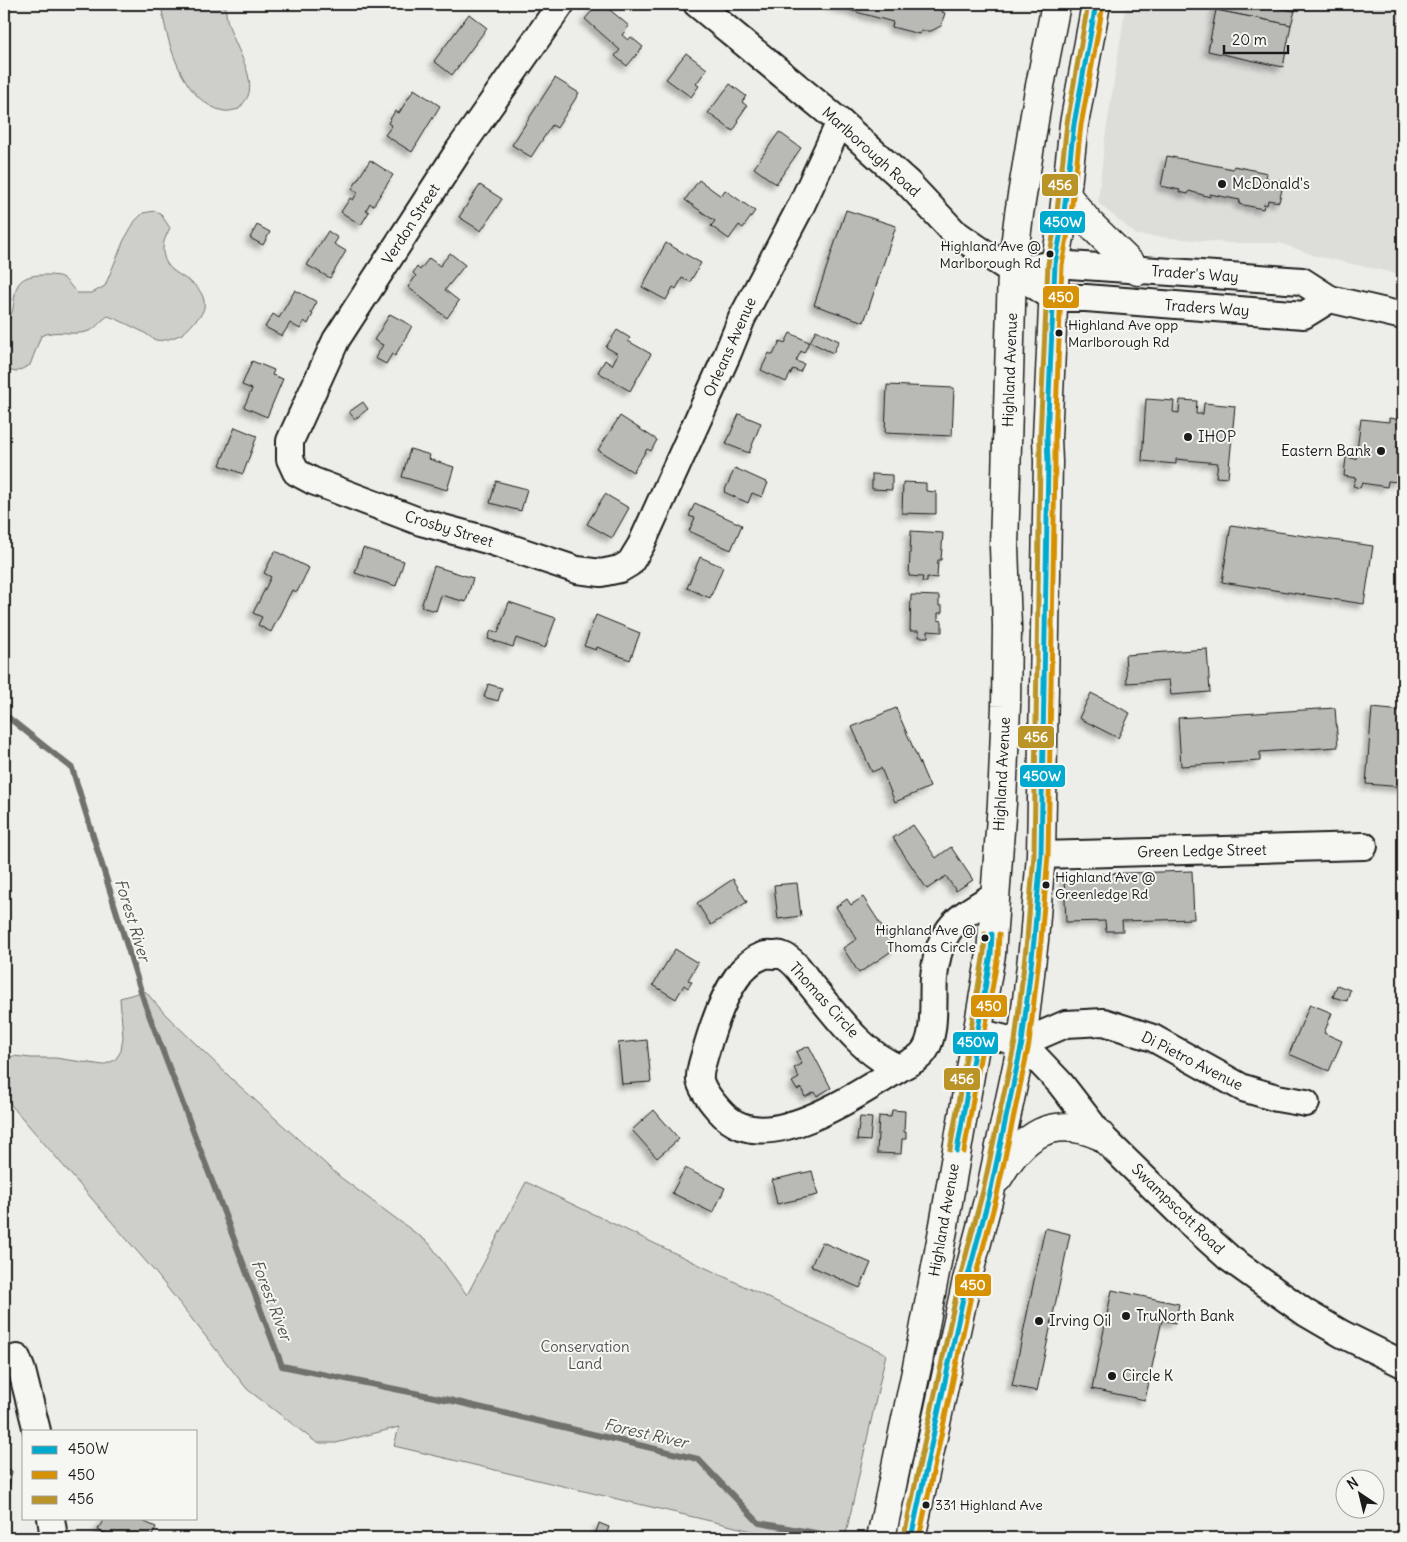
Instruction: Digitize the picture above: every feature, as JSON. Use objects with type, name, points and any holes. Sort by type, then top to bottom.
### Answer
[{"type":"main road","name":"Highland Avenue","points":[[881,1538],[923,1333],[991,954],[1002,803],[1006,706],[1007,626],[1004,547],[1012,271],[1032,133],[1056,4]]},
{"type":"main road","points":[[910,1538],[967,1280],[990,1192],[1022,1043],[1034,940],[1041,855],[1047,438],[1056,264],[1074,124],[1096,4]]},
{"type":"main road","points":[[1066,195],[1089,223],[1138,271]]},
{"type":"main road","points":[[990,1192],[1010,1158],[1030,1138],[1054,1126],[1086,1128],[1101,1136]]},
{"type":"street","name":"Verdon Street","points":[[290,459],[290,441],[336,340],[459,150],[561,4]]},
{"type":"street","name":"Marlborough Road","points":[[697,4],[840,122],[908,183],[954,232],[1012,271]]},
{"type":"street","name":"Orleans Avenue","points":[[620,569],[630,563],[641,545],[742,318],[800,208],[840,122]]},
{"type":"street","points":[[1012,271],[1056,264]]},
{"type":"street","name":"Trader's Way","points":[[1056,264],[1302,282],[1330,299]]},
{"type":"street","points":[[1012,271],[1054,298]]},
{"type":"street","name":"Traders Way","points":[[1054,298],[1086,298],[1304,316],[1330,299]]},
{"type":"street","points":[[1330,299],[1403,316]]},
{"type":"street","name":"Crosby Street","points":[[290,459],[296,472],[313,481],[421,522],[487,540],[577,570],[601,574],[620,569]]},
{"type":"street","name":"Green Ledge Street","points":[[1041,855],[1364,846]]},
{"type":"street","name":"Thomas Circle","points":[[900,1068],[887,1064],[872,1054],[833,1012],[794,964],[781,955],[763,955],[750,963],[738,976],[728,992],[708,1042],[700,1079],[706,1093],[725,1117],[742,1127],[760,1130],[804,1122],[846,1102],[921,1056],[930,1040],[934,1012],[934,977],[939,953],[946,934],[957,921],[995,895]]},
{"type":"street","name":"Di Pietro Avenue","points":[[1022,1043],[1066,1024],[1104,1022],[1153,1038],[1243,1088],[1277,1098],[1306,1103]]},
{"type":"street","points":[[978,1032],[1022,1043]]},
{"type":"street","name":"Swampscott Road","points":[[1022,1043],[1060,1082],[1101,1136],[1229,1258],[1306,1313],[1342,1334],[1403,1364]]},
{"type":"street","points":[[16,1358],[22,1371],[37,1430]]},
{"type":"street","points":[[51,1520],[54,1538]]},
{"type":"shaded area","points":[[1126,4],[1403,4],[1403,275],[1316,256],[1280,243],[1229,243],[1137,235],[1098,203],[1104,145]]},
{"type":"green space","points":[[161,4],[226,4],[229,27],[244,63],[250,86],[248,96],[239,109],[226,111],[209,106],[197,96],[187,83],[172,51]]},
{"type":"green space","points":[[155,211],[160,213],[170,228],[163,245],[167,264],[172,270],[197,287],[201,293],[204,306],[200,316],[182,334],[173,338],[156,340],[130,325],[108,316],[94,328],[83,333],[53,333],[41,336],[30,365],[16,372],[4,369],[4,322],[10,317],[17,287],[21,281],[29,277],[55,275],[65,280],[77,293],[92,293],[105,286],[124,240],[135,221],[143,213]]},
{"type":"green space","name":"Conservation Land","points":[[145,991],[165,1014],[234,1081],[340,1177],[429,1243],[467,1295],[526,1182],[886,1354],[845,1538],[773,1538],[765,1534],[394,1446],[399,1427],[336,1443],[317,1443],[247,1389],[155,1272],[11,1105],[4,1093],[4,1058],[14,1056],[55,1058],[103,1065],[115,1060],[121,1051],[123,1037],[120,998]]},
{"type":"building","points":[[598,4],[603,4],[629,26],[622,35],[628,40],[631,37],[643,47],[627,66],[615,56],[620,50],[585,19]]},
{"type":"building","points":[[827,4],[945,4],[942,12],[945,13],[941,26],[931,31],[921,31],[919,34],[892,27],[893,22]]},
{"type":"building","points":[[1217,4],[1258,4],[1295,11],[1291,25],[1216,10]]},
{"type":"building","points":[[1258,4],[1296,4],[1295,11]]},
{"type":"building","points":[[1216,10],[1291,25],[1283,67],[1208,51]]},
{"type":"building","points":[[469,14],[487,28],[452,75],[434,61]]},
{"type":"building","points":[[686,53],[707,69],[696,84],[699,86],[691,97],[666,79]]},
{"type":"building","points":[[555,78],[579,93],[557,128],[552,125],[531,157],[512,145]]},
{"type":"building","points":[[730,84],[746,96],[742,102],[747,106],[737,120],[739,122],[733,131],[708,113]]},
{"type":"building","points":[[414,89],[440,106],[412,152],[385,135],[392,126],[388,123],[395,111],[399,113]]},
{"type":"building","points":[[779,132],[801,148],[776,184],[754,168]]},
{"type":"building","name":"McDonald's","points":[[1167,156],[1233,169],[1234,166],[1267,173],[1266,178],[1284,181],[1279,202],[1268,200],[1267,205],[1264,204],[1263,209],[1239,204],[1240,200],[1210,194],[1210,197],[1189,191],[1188,194],[1179,192],[1180,190],[1161,186]]},
{"type":"building","points":[[370,160],[393,175],[373,206],[370,203],[366,210],[369,212],[361,225],[341,212],[350,198],[353,200],[358,192],[352,189]]},
{"type":"building","points":[[699,180],[721,196],[725,190],[755,211],[743,228],[739,225],[729,239],[711,226],[715,221],[685,200]]},
{"type":"building","points":[[480,185],[502,199],[481,231],[459,217]]},
{"type":"building","points":[[846,210],[896,226],[864,322],[814,305]]},
{"type":"building","points":[[257,225],[270,232],[263,245],[250,238]]},
{"type":"building","points":[[328,231],[338,238],[334,244],[346,251],[330,278],[307,265]]},
{"type":"building","points":[[666,243],[701,263],[690,282],[682,278],[676,289],[673,287],[666,300],[642,287]]},
{"type":"building","points":[[450,253],[465,265],[445,290],[459,301],[447,318],[408,287],[416,276],[413,273],[417,267],[420,270],[429,258],[440,266]]},
{"type":"building","points":[[295,290],[317,302],[308,324],[304,321],[300,329],[290,323],[282,336],[265,327],[273,314],[279,318]]},
{"type":"building","points":[[390,314],[412,326],[395,356],[392,354],[386,364],[375,358],[383,345],[374,340]]},
{"type":"building","points":[[617,330],[630,338],[628,341],[651,354],[630,391],[598,372],[605,360],[612,365],[618,354],[606,347]]},
{"type":"building","points":[[816,330],[839,341],[833,353],[810,342]]},
{"type":"building","points":[[790,333],[809,342],[804,353],[801,351],[796,361],[804,364],[800,372],[793,369],[786,382],[761,370],[769,353],[773,355],[780,341],[785,343]]},
{"type":"building","points":[[252,361],[274,370],[272,375],[283,379],[267,417],[244,407],[252,389],[242,385]]},
{"type":"building","points":[[887,385],[954,388],[952,436],[885,433]]},
{"type":"building","name":"IHOP","points":[[1146,399],[1174,401],[1173,412],[1179,413],[1180,400],[1197,401],[1196,414],[1203,414],[1204,403],[1235,406],[1228,478],[1216,477],[1218,463],[1176,459],[1176,464],[1142,461]]},
{"type":"building","points":[[363,402],[368,409],[355,419],[349,412]]},
{"type":"building","points":[[739,414],[761,423],[749,453],[726,444]]},
{"type":"building","points":[[620,416],[657,440],[651,451],[647,449],[633,472],[598,450]]},
{"type":"building","points":[[1389,418],[1403,420],[1403,448],[1400,448],[1398,482],[1388,481],[1387,487],[1362,483],[1360,488],[1353,486],[1356,478],[1344,476],[1346,457],[1356,459],[1361,419],[1389,422]]},
{"type":"building","points":[[235,427],[257,436],[243,474],[220,465]]},
{"type":"building","points":[[410,449],[430,455],[429,459],[454,467],[447,490],[402,477]]},
{"type":"building","points":[[735,468],[768,483],[762,497],[752,493],[748,503],[724,492]]},
{"type":"building","points":[[872,474],[892,475],[892,490],[872,489]]},
{"type":"building","points":[[496,481],[527,489],[521,511],[490,503]]},
{"type":"building","points":[[903,482],[926,483],[926,491],[936,492],[936,514],[902,513]]},
{"type":"building","points":[[605,494],[629,508],[612,538],[587,524]]},
{"type":"building","points":[[695,503],[742,525],[731,550],[689,531],[695,518],[689,516]]},
{"type":"building","points":[[1231,525],[1373,546],[1364,604],[1222,582]]},
{"type":"building","points":[[911,531],[943,533],[941,560],[938,560],[937,578],[927,577],[927,582],[922,582],[923,577],[909,576]]},
{"type":"building","points":[[363,548],[404,561],[396,586],[355,573]]},
{"type":"building","points":[[275,551],[309,568],[297,592],[292,590],[271,632],[258,625],[262,617],[253,613],[271,577],[264,573]]},
{"type":"building","points":[[700,557],[723,567],[710,598],[687,588]]},
{"type":"building","points":[[434,566],[473,578],[466,602],[441,595],[436,611],[421,607]]},
{"type":"building","points":[[911,595],[939,596],[939,606],[942,606],[942,613],[938,613],[938,620],[942,621],[942,632],[928,631],[928,637],[919,637],[919,631],[910,631]]},
{"type":"building","points":[[509,602],[556,618],[545,648],[516,638],[513,647],[488,639],[491,630],[498,633]]},
{"type":"building","points":[[596,615],[640,633],[630,660],[597,647],[596,650],[584,646]]},
{"type":"building","points":[[1207,649],[1210,692],[1171,695],[1169,680],[1127,683],[1125,655]]},
{"type":"building","points":[[488,684],[502,688],[498,701],[484,697]]},
{"type":"building","points":[[1091,693],[1130,713],[1118,738],[1079,718]]},
{"type":"building","points":[[896,708],[930,787],[895,802],[881,768],[872,772],[852,727]]},
{"type":"building","points":[[1335,708],[1338,747],[1260,752],[1260,761],[1181,766],[1178,718]]},
{"type":"building","points":[[1372,708],[1403,711],[1403,787],[1366,784]]},
{"type":"building","points":[[913,825],[936,858],[951,847],[973,880],[956,891],[946,876],[927,889],[893,838]]},
{"type":"building","points":[[1192,871],[1194,919],[1122,921],[1123,931],[1106,931],[1105,921],[1066,922],[1064,875]]},
{"type":"building","points":[[733,879],[747,902],[711,925],[697,903]]},
{"type":"building","points":[[797,883],[801,916],[778,919],[774,885]]},
{"type":"building","points":[[863,897],[896,948],[859,973],[843,948],[857,939],[836,907],[847,899],[851,905]]},
{"type":"building","points":[[675,949],[698,963],[688,980],[692,982],[688,988],[684,985],[676,999],[653,985]]},
{"type":"building","points":[[1337,985],[1350,990],[1347,1001],[1333,997]]},
{"type":"building","points":[[1310,1004],[1332,1013],[1324,1033],[1342,1041],[1329,1071],[1289,1054]]},
{"type":"building","points":[[647,1040],[651,1082],[622,1084],[618,1043]]},
{"type":"building","points":[[809,1046],[831,1088],[817,1096],[815,1092],[805,1097],[801,1088],[797,1090],[792,1082],[799,1078],[794,1068],[802,1064],[796,1052]]},
{"type":"building","points":[[654,1110],[679,1139],[657,1158],[632,1130]]},
{"type":"building","points":[[892,1110],[905,1111],[904,1132],[906,1132],[906,1139],[902,1139],[901,1154],[877,1153],[879,1116],[891,1117]]},
{"type":"building","points":[[860,1117],[872,1118],[870,1141],[857,1140]]},
{"type":"building","points":[[685,1168],[725,1188],[713,1213],[672,1193]]},
{"type":"building","points":[[812,1171],[818,1195],[777,1204],[772,1180]]},
{"type":"building","name":"Irving Oil","points":[[1045,1228],[1070,1234],[1037,1391],[1012,1386]]},
{"type":"building","points":[[822,1242],[871,1263],[860,1288],[811,1266]]},
{"type":"building","points":[[1112,1290],[1179,1304],[1175,1323],[1162,1320],[1145,1400],[1092,1389]]},
{"type":"building","points":[[4,1470],[12,1471],[7,1497],[4,1496]]},
{"type":"building","points":[[103,1520],[140,1520],[156,1527],[151,1538],[142,1535],[140,1538],[107,1538],[109,1535],[98,1530]]},
{"type":"building","points":[[599,1523],[609,1527],[605,1538],[594,1538]]},
{"type":"waterway","name":"Forest River","points":[[4,714],[72,768],[145,1004],[282,1366],[449,1400],[698,1459],[759,1523],[833,1536]]},
{"type":"transit line","name":"456","points":[[904,1536],[960,1278],[983,1191],[1015,1042],[1027,939],[1034,855],[1040,438],[1048,264],[1056,220],[1067,123],[1088,4]]},
{"type":"transit line","name":"450W","points":[[911,1538],[967,1280],[990,1193],[1022,1043],[1034,940],[1041,855],[1047,438],[1055,264],[1063,221],[1074,124],[1096,4]]},
{"type":"transit line","name":"450","points":[[919,1538],[974,1282],[997,1195],[1029,1044],[1041,941],[1048,855],[1055,438],[1062,265],[1070,222],[1081,125],[1103,5]]},
{"type":"transit line","name":"456","points":[[950,1150],[984,953],[985,934]]},
{"type":"transit line","name":"450W","points":[[957,1151],[991,954],[992,934]]},
{"type":"transit line","name":"450","points":[[964,1152],[998,955],[999,934]]},
{"type":"place","name":"McDonald's","points":[[1222,184]]},
{"type":"place","name":"Highland Ave @ Marlborough Rd","points":[[1050,254]]},
{"type":"place","name":"Highland Ave opp Marlborough Rd","points":[[1059,333]]},
{"type":"place","name":"IHOP","points":[[1188,437]]},
{"type":"place","name":"Eastern Bank","points":[[1381,451]]},
{"type":"place","name":"Highland Ave @ Greenledge Rd","points":[[1046,885]]},
{"type":"place","name":"Highland Ave @ Thomas Circle","points":[[985,938]]},
{"type":"place","name":"TruNorth Bank","points":[[1126,1316]]},
{"type":"place","name":"Irving Oil","points":[[1039,1321]]},
{"type":"place","name":"Circle K","points":[[1112,1376]]},
{"type":"place","name":"331 Highland Ave","points":[[926,1505]]}]
